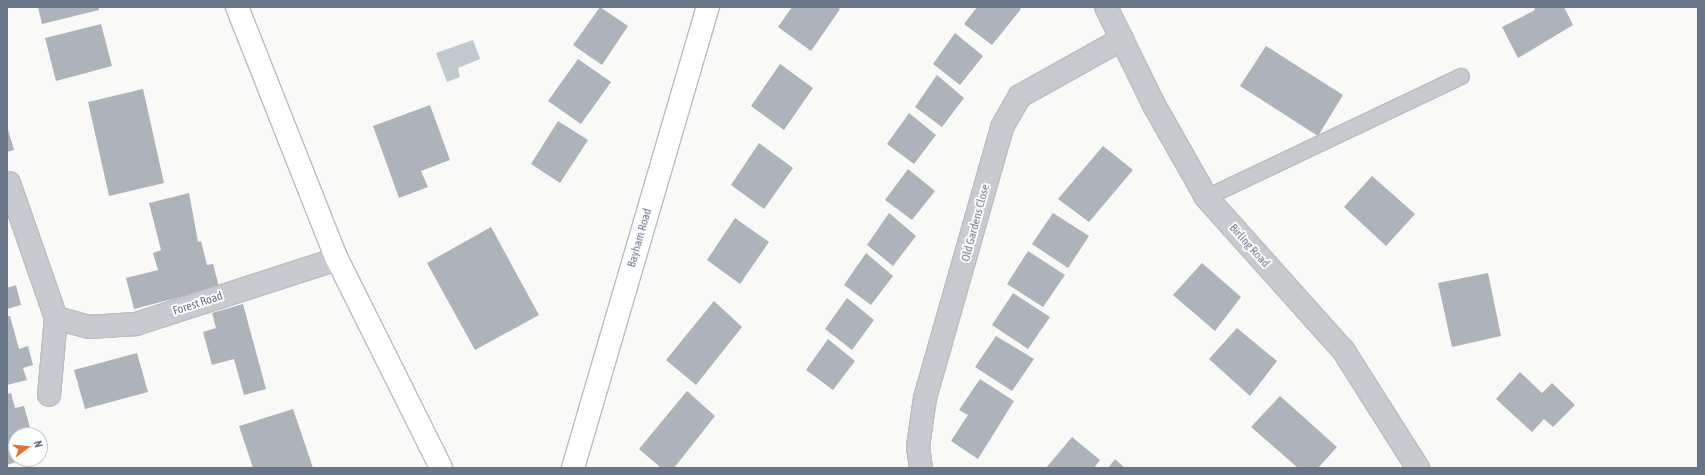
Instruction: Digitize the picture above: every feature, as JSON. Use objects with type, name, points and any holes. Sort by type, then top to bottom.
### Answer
[{"type":"street","points":[[237,7],[337,259],[441,468]]},
{"type":"street","name":"Bayham Road","points":[[573,468],[708,7]]},
{"type":"street","name":"Birling Road","points":[[1106,7],[1206,197],[1343,350],[1418,468]]},
{"type":"street","name":"Old Gardens Close","points":[[921,468],[918,447],[925,398],[1002,127],[1020,96],[1122,38]]},
{"type":"street","points":[[9,183],[56,318],[49,395]]},
{"type":"street","name":"Forest Road","points":[[56,318],[89,327],[136,324],[337,259]]},
{"type":"lane","points":[[1206,197],[1461,76]]},
{"type":"shaded area","points":[[473,40],[480,59],[458,68],[460,77],[447,82],[436,53]]},
{"type":"building","points":[[38,7],[99,7],[99,10],[42,24]]},
{"type":"building","points":[[600,7],[628,26],[602,65],[573,45]]},
{"type":"building","points":[[792,7],[837,7],[840,9],[811,51],[778,27]]},
{"type":"building","points":[[977,7],[1019,7],[1021,9],[992,45],[964,24]]},
{"type":"building","points":[[1534,7],[1564,7],[1573,25],[1518,58],[1502,27],[1535,10]]},
{"type":"building","points":[[101,24],[112,66],[56,81],[45,38]]},
{"type":"building","points":[[955,33],[983,56],[960,85],[933,64]]},
{"type":"building","points":[[1266,46],[1343,95],[1318,136],[1240,86]]},
{"type":"building","points":[[578,59],[611,82],[581,124],[548,101]]},
{"type":"building","points":[[780,64],[813,88],[784,130],[751,106]]},
{"type":"building","points":[[937,75],[964,98],[942,127],[915,107]]},
{"type":"building","points":[[143,89],[164,183],[109,196],[88,102]]},
{"type":"building","points":[[430,105],[450,160],[421,171],[428,187],[399,198],[373,126]]},
{"type":"building","points":[[909,113],[936,135],[914,164],[887,144]]},
{"type":"building","points":[[558,121],[588,140],[560,183],[531,164]]},
{"type":"building","points":[[7,126],[14,150],[7,152]]},
{"type":"building","points":[[759,143],[793,168],[764,209],[731,185]]},
{"type":"building","points":[[1103,146],[1133,170],[1089,222],[1058,199]]},
{"type":"building","points":[[908,169],[935,191],[912,220],[885,200]]},
{"type":"building","points":[[1372,176],[1415,214],[1386,246],[1344,207]]},
{"type":"building","points":[[189,193],[198,242],[201,241],[207,265],[213,264],[219,287],[134,309],[126,278],[158,270],[153,253],[161,250],[149,203]]},
{"type":"building","points":[[889,213],[916,236],[893,266],[867,245]]},
{"type":"building","points":[[1053,213],[1089,236],[1068,268],[1032,244]]},
{"type":"building","points":[[735,218],[769,242],[740,284],[707,260]]},
{"type":"building","points":[[491,227],[539,315],[475,350],[427,263]]},
{"type":"building","points":[[1028,251],[1065,275],[1043,307],[1007,284]]},
{"type":"building","points":[[866,253],[893,276],[871,305],[844,285]]},
{"type":"building","points":[[1202,263],[1241,297],[1215,331],[1173,295]]},
{"type":"building","points":[[1488,273],[1501,336],[1452,347],[1438,283]]},
{"type":"building","points":[[16,285],[21,305],[7,309],[7,288]]},
{"type":"building","points":[[1013,293],[1050,317],[1028,349],[992,325]]},
{"type":"building","points":[[847,298],[874,320],[852,350],[825,329]]},
{"type":"building","points":[[714,301],[742,327],[696,385],[666,360]]},
{"type":"building","points":[[243,304],[266,389],[244,395],[234,359],[212,365],[203,332],[216,328],[212,313]]},
{"type":"building","points":[[7,316],[10,316],[19,349],[28,346],[33,365],[23,368],[27,380],[7,385]]},
{"type":"building","points":[[1237,328],[1277,361],[1250,396],[1209,359]]},
{"type":"building","points":[[996,336],[1034,359],[1012,391],[975,367]]},
{"type":"building","points":[[828,339],[855,361],[833,390],[806,370]]},
{"type":"building","points":[[137,353],[148,392],[85,409],[74,370]]},
{"type":"building","points":[[1520,372],[1542,393],[1552,383],[1575,405],[1553,427],[1544,419],[1532,432],[1496,399]]},
{"type":"building","points":[[980,379],[1014,401],[978,459],[951,441],[968,415],[959,410]]},
{"type":"building","points":[[687,391],[715,416],[674,468],[661,468],[639,449]]},
{"type":"building","points":[[11,393],[15,408],[24,406],[30,427],[8,427],[7,465],[7,394]]},
{"type":"building","points":[[1280,396],[1337,447],[1318,468],[1298,468],[1251,427]]},
{"type":"building","points":[[293,409],[313,468],[253,468],[239,426]]},
{"type":"building","points":[[1072,437],[1100,460],[1094,468],[1046,468]]},
{"type":"building","points":[[1115,459],[1125,468],[1108,468]]}]
